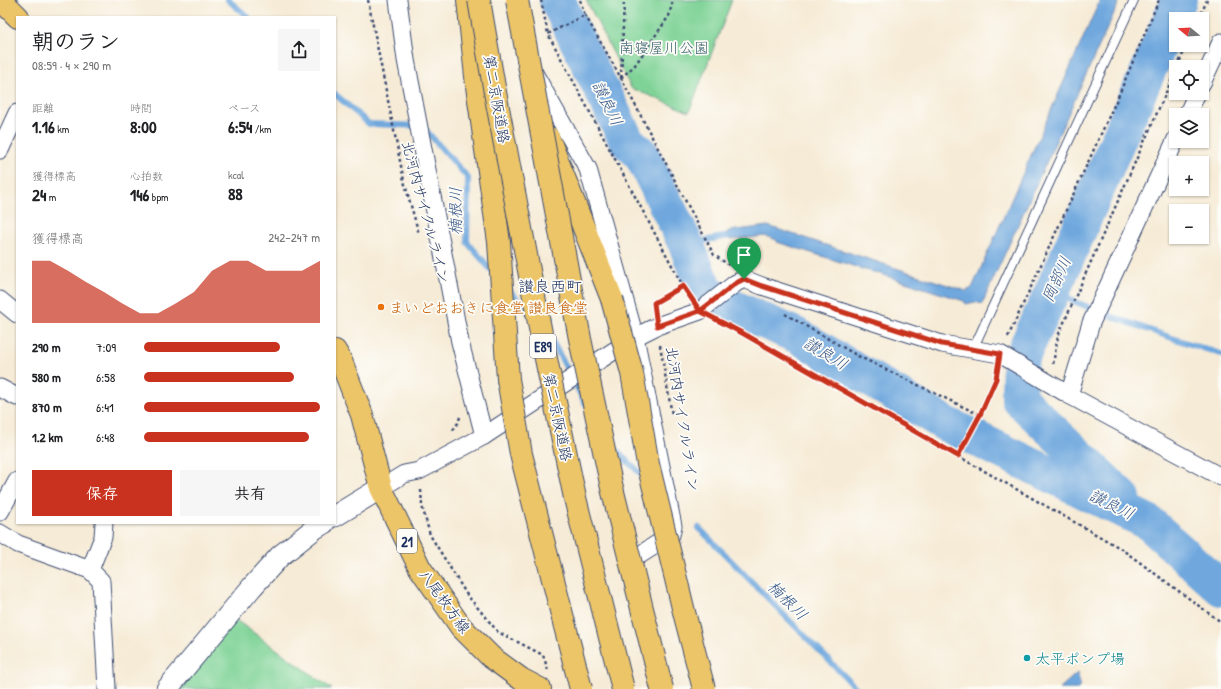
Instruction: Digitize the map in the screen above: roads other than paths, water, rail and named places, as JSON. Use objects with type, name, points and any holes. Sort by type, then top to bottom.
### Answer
[{"type":"main road","points":[[1,0],[17,16]]},
{"type":"main road","points":[[468,0],[477,86],[498,242],[508,379],[521,454],[581,689]]},
{"type":"main road","name":"第二京阪道路","points":[[479,0],[494,87],[540,326],[575,498],[624,689]]},
{"type":"main road","name":"E89","points":[[517,0],[580,339],[612,488],[662,689]]},
{"type":"main road","points":[[544,129],[612,299],[632,373],[648,464],[704,689]]},
{"type":"main road","name":"八尾枚方線","points":[[336,353],[341,361],[362,415],[381,488],[420,568],[461,627],[490,657],[521,679],[545,682]]},
{"type":"street","points":[[398,0],[406,60],[460,342],[484,436]]},
{"type":"street","points":[[1209,68],[1221,42]]},
{"type":"street","points":[[533,71],[588,169],[635,337],[673,526],[672,535],[635,558]]},
{"type":"street","points":[[0,150],[16,115]]},
{"type":"street","points":[[1069,395],[1090,323],[1172,148]]},
{"type":"street","points":[[336,515],[404,474],[419,471],[484,436],[635,337],[657,326],[703,309],[740,281],[762,286],[942,344],[1004,356],[1045,379],[1069,395],[1221,476]]},
{"type":"street","points":[[0,300],[16,313]]},
{"type":"street","points":[[0,388],[16,396]]},
{"type":"street","points":[[0,512],[16,483]]},
{"type":"street","points":[[90,570],[103,537],[104,524]]},
{"type":"street","points":[[167,689],[252,587],[280,556],[322,524]]},
{"type":"street","points":[[0,533],[18,544],[90,570],[101,581],[107,689]]},
{"type":"lane","points":[[973,349],[1134,0]]},
{"type":"water","points":[[1100,0],[1120,0],[982,304],[975,302],[966,304],[964,301],[777,242],[777,240],[765,236],[730,240],[725,234],[729,231],[768,226],[966,291],[972,288]]},
{"type":"water","points":[[1077,673],[1080,683],[1078,689],[1059,689]]},
{"type":"waterway","name":"楠根川","points":[[228,0],[247,16]]},
{"type":"waterway","name":"讃良川","points":[[557,0],[627,141],[641,154],[686,244],[700,279],[707,291],[723,303],[798,336],[944,423],[1148,522],[1221,588]]},
{"type":"waterway","name":"岡部川","points":[[1123,498],[1019,399],[1020,361],[1052,292],[1179,0]]},
{"type":"waterway","name":"楠根川","points":[[336,95],[369,124],[422,126],[468,178],[467,242],[494,273]]},
{"type":"waterway","points":[[686,244],[734,235]]},
{"type":"waterway","name":"楠根川","points":[[509,290],[530,314]]},
{"type":"waterway","points":[[1052,292],[1136,325],[1221,354]]},
{"type":"waterway","name":"楠根川","points":[[550,337],[585,403]]},
{"type":"waterway","name":"楠根川","points":[[609,443],[644,477]]},
{"type":"waterway","name":"楠根川","points":[[699,528],[857,689]]},
{"type":"place","name":"まいどおおきに食堂 讃良食堂","points":[[381,307]]},
{"type":"place","name":"太平ポンプ場","points":[[1027,658]]},
{"type":"district","name":"讃良西町","points":[[550,286]]},
{"type":"park label","name":"南寝屋川公園","points":[[664,47]]}]
